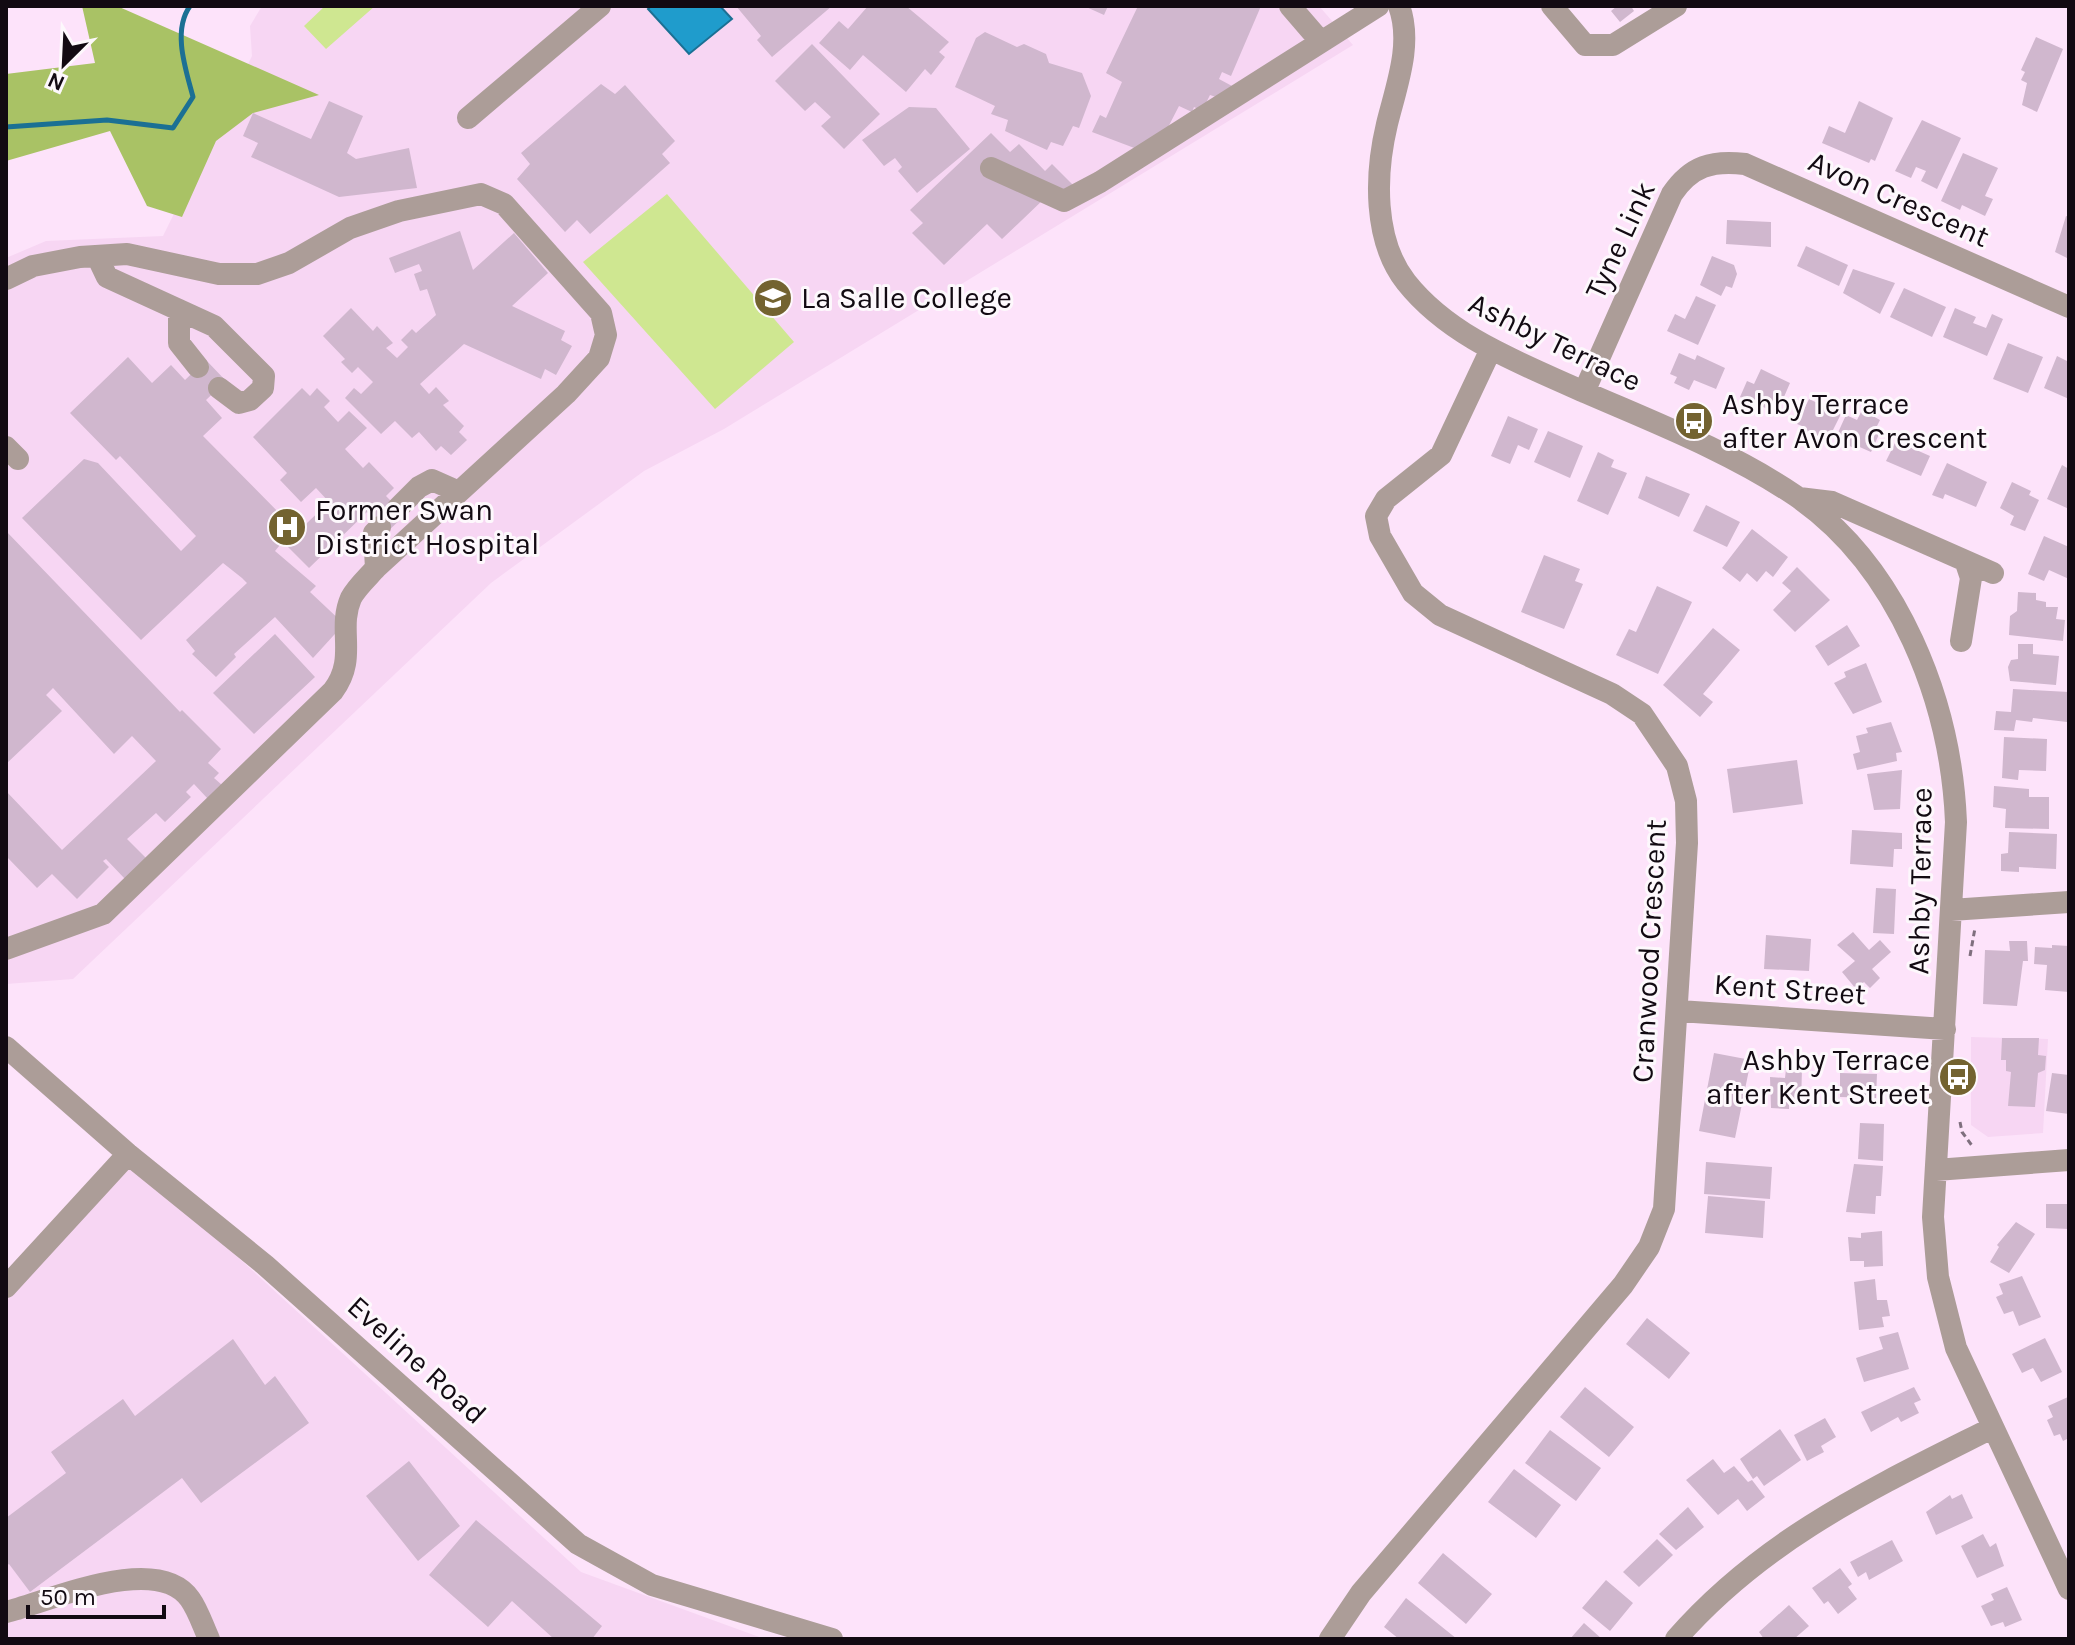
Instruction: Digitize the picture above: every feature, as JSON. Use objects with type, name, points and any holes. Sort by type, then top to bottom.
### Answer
[{"type":"street","points":[[468,118],[600,6]]},
{"type":"street","points":[[1290,6],[1321,42]]},
{"type":"street","points":[[991,168],[1064,201],[1378,6]]},
{"type":"street","name":"Ashby Terrace","points":[[1399,6],[1403,61],[1377,178],[1385,236],[1404,280],[1443,320],[1491,349],[1726,455],[1799,498],[1872,573],[1915,645],[1941,714],[1954,784],[1951,910],[1933,1217],[1938,1277],[1956,1348],[2069,1589]]},
{"type":"street","points":[[1552,6],[1585,45],[1613,45],[1676,6]]},
{"type":"street","name":"Avon Crescent","points":[[1701,166],[1722,161],[1745,164],[2069,307]]},
{"type":"street","name":"Tyne Link","points":[[1584,392],[1672,194],[1683,178],[1701,166]]},
{"type":"street","points":[[6,279],[33,266],[127,254],[219,274],[257,274],[289,263],[350,228],[399,211],[481,194],[504,204],[601,313],[606,335],[599,358],[566,394],[376,568],[351,597],[346,667],[344,677],[333,691],[103,914],[6,949]]},
{"type":"street","points":[[97,256],[107,277],[214,326],[264,376],[263,388],[250,400],[239,403],[219,388]]},
{"type":"street","points":[[179,310],[179,343],[198,367]]},
{"type":"street","name":"Cranwood Crescent","points":[[1330,1639],[1361,1593],[1623,1285],[1649,1247],[1664,1209],[1679,1011],[1686,801],[1677,766],[1642,714],[1612,694],[1440,615],[1413,593],[1380,536],[1376,516],[1386,499],[1441,455],[1491,349]]},
{"type":"street","points":[[398,508],[419,487],[432,480],[459,492]]},
{"type":"street","points":[[1799,498],[1832,502],[1993,573]]},
{"type":"street","points":[[376,568],[374,533],[380,527]]},
{"type":"street","points":[[1961,641],[1971,578],[1966,563]]},
{"type":"street","points":[[1951,910],[2069,902]]},
{"type":"street","name":"Kent Street","points":[[1679,1011],[1945,1029]]},
{"type":"street","name":"Eveline Road","points":[[6,1047],[128,1154],[265,1265],[557,1526],[600,1559],[652,1585],[832,1639]]},
{"type":"street","points":[[6,1287],[128,1154]]},
{"type":"street","points":[[1936,1170],[2069,1160]]},
{"type":"street","points":[[1676,1639],[1726,1587],[1805,1526],[1992,1428]]},
{"type":"street","points":[[6,1612],[111,1581],[160,1579],[189,1597],[209,1639]]},
{"type":"path","points":[[1970,956],[1973,932],[1981,918]]},
{"type":"path","points":[[1961,1111],[1962,1132],[1980,1151]]},
{"type":"shaded area","name":"Former Swan District Hospital","points":[[262,6],[1319,6],[1353,45],[724,429],[644,471],[491,583],[73,979],[6,984],[6,258],[46,241],[163,236],[252,56],[250,26]]},
{"type":"shaded area","points":[[1971,1037],[2048,1039],[2043,1133],[1988,1137],[1971,1125]]},
{"type":"shaded area","points":[[120,1149],[581,1572],[765,1639],[6,1639],[6,1271]]},
{"type":"green space","points":[[82,6],[117,6],[319,95],[253,113],[216,141],[182,217],[147,206],[110,131],[6,161],[6,74],[95,63]]},
{"type":"green space","points":[[325,6],[375,6],[326,49],[304,26]]},
{"type":"green space","points":[[667,194],[794,342],[715,409],[583,262]]},
{"type":"water","points":[[651,6],[720,6],[732,19],[689,54],[648,9]]},
{"type":"building","points":[[736,6],[832,6],[772,57],[757,40],[761,36]]},
{"type":"building","points":[[868,6],[906,6],[949,42],[939,52],[945,57],[931,75],[925,69],[906,92],[863,55],[850,70],[819,43],[839,21],[848,29]]},
{"type":"building","points":[[1084,6],[1108,6],[1104,15]]},
{"type":"building","points":[[1138,6],[1261,6],[1231,76],[1222,72],[1219,79],[1232,86],[1225,100],[1210,95],[1202,111],[1194,107],[1192,112],[1179,106],[1162,139],[1137,149],[1092,132],[1100,115],[1106,118],[1122,82],[1106,73]]},
{"type":"building","points":[[1617,6],[1631,6],[1634,11],[1620,22],[1611,11]]},
{"type":"building","points":[[985,32],[1017,47],[1024,44],[1046,54],[1049,63],[1082,73],[1091,96],[1079,128],[1073,126],[1063,146],[1051,142],[1047,150],[1005,131],[1008,120],[991,114],[995,106],[955,87],[976,38]]},
{"type":"building","points":[[2036,37],[2063,49],[2037,112],[2022,105],[2027,83],[2021,80],[2025,72],[2021,70]]},
{"type":"building","points":[[812,44],[880,114],[844,149],[821,126],[831,117],[815,102],[805,111],[775,81]]},
{"type":"building","points":[[601,84],[615,94],[625,85],[675,141],[662,154],[670,163],[590,234],[577,220],[565,232],[517,179],[530,164],[521,153]]},
{"type":"building","points":[[329,101],[363,116],[347,153],[356,159],[409,148],[417,188],[339,197],[251,157],[258,143],[243,136],[253,113],[311,139]]},
{"type":"building","points":[[1859,101],[1893,118],[1875,161],[1871,159],[1869,163],[1822,143],[1829,126],[1845,133]]},
{"type":"building","points":[[909,107],[936,108],[970,149],[917,193],[898,171],[902,167],[895,158],[884,166],[862,140]]},
{"type":"building","points":[[1922,120],[1961,138],[1937,189],[1921,181],[1926,171],[1916,167],[1911,178],[1895,171]]},
{"type":"building","points":[[991,133],[1010,152],[1019,144],[1045,171],[1052,164],[1076,188],[1046,197],[1002,239],[987,224],[944,265],[912,233],[923,223],[910,210]]},
{"type":"building","points":[[1963,153],[1998,168],[1985,196],[1993,199],[1985,216],[1962,205],[1960,210],[1941,201]]},
{"type":"building","points":[[2066,216],[2069,217],[2069,259],[2055,252]]},
{"type":"building","points":[[1727,220],[1771,222],[1771,247],[1726,244]]},
{"type":"building","points":[[460,231],[473,270],[514,233],[548,273],[512,306],[565,331],[561,340],[572,346],[556,375],[545,369],[541,379],[464,344],[420,384],[429,394],[436,387],[449,401],[443,405],[464,426],[459,432],[467,440],[451,455],[441,446],[436,451],[419,432],[412,438],[395,421],[381,434],[345,398],[354,388],[361,394],[373,382],[358,367],[352,373],[341,362],[345,359],[323,336],[351,308],[373,331],[377,326],[393,343],[386,348],[397,358],[408,347],[401,340],[412,329],[416,333],[436,315],[427,289],[420,291],[414,274],[422,271],[419,264],[395,273],[389,258]]},
{"type":"building","points":[[1806,246],[1848,265],[1839,286],[1797,266]]},
{"type":"building","points":[[1712,256],[1734,265],[1737,274],[1732,288],[1726,286],[1721,296],[1700,285]]},
{"type":"building","points":[[1853,269],[1895,283],[1880,314],[1843,293]]},
{"type":"building","points":[[1904,288],[1946,307],[1932,337],[1890,317]]},
{"type":"building","points":[[1696,296],[1716,305],[1698,345],[1667,331],[1675,314],[1685,319]]},
{"type":"building","points":[[1955,308],[1976,317],[1973,323],[1986,328],[1992,314],[2003,319],[1987,356],[1943,337]]},
{"type":"building","points":[[2008,343],[2043,357],[2028,393],[1993,379]]},
{"type":"building","points":[[1679,353],[1695,360],[1697,355],[1725,368],[1716,389],[1694,380],[1689,390],[1674,383],[1677,377],[1670,374]]},
{"type":"building","points":[[2057,356],[2069,362],[2069,399],[2044,388]]},
{"type":"building","points":[[128,357],[152,383],[171,365],[185,380],[206,360],[226,381],[206,400],[222,418],[203,436],[294,528],[275,551],[316,586],[310,592],[344,624],[313,658],[275,617],[234,654],[236,657],[216,677],[192,654],[195,651],[186,640],[247,583],[242,578],[223,563],[141,640],[22,518],[84,459],[98,463],[181,551],[196,536],[120,456],[116,460],[70,413]]},
{"type":"building","points":[[1761,369],[1790,383],[1777,413],[1740,397],[1747,381],[1754,384]]},
{"type":"building","points":[[302,388],[310,396],[317,388],[330,401],[324,407],[338,422],[349,411],[367,428],[345,449],[363,468],[369,462],[394,488],[386,496],[405,515],[386,533],[367,512],[309,568],[285,544],[329,502],[316,488],[301,502],[280,480],[287,473],[253,437]]},
{"type":"building","points":[[1809,399],[1841,414],[1828,440],[1825,438],[1823,442],[1805,434],[1807,428],[1797,424]]},
{"type":"building","points":[[1862,410],[1880,420],[1876,428],[1881,430],[1871,452],[1855,445],[1853,448],[1836,437],[1846,415],[1857,420]]},
{"type":"building","points":[[1508,416],[1538,429],[1529,450],[1518,445],[1510,464],[1491,456]]},
{"type":"building","points":[[1548,431],[1583,446],[1570,478],[1534,462]]},
{"type":"building","points":[[1896,441],[1930,456],[1921,476],[1886,461]]},
{"type":"building","points":[[1598,452],[1614,460],[1611,467],[1627,473],[1608,515],[1577,501]]},
{"type":"building","points":[[1947,463],[1987,482],[1976,507],[1945,494],[1943,499],[1932,495]]},
{"type":"building","points":[[2062,465],[2069,469],[2069,509],[2047,499]]},
{"type":"building","points":[[1646,476],[1690,494],[1679,517],[1638,498]]},
{"type":"building","points":[[2012,482],[2031,491],[2029,495],[2039,500],[2025,531],[2010,525],[2014,516],[2000,508]]},
{"type":"building","points":[[1706,505],[1740,522],[1727,547],[1693,531]]},
{"type":"building","points":[[1752,529],[1788,557],[1773,577],[1766,571],[1757,582],[1747,573],[1740,582],[1722,568]]},
{"type":"building","points":[[6,531],[180,712],[182,710],[221,749],[208,763],[219,773],[214,778],[222,785],[208,799],[194,784],[186,792],[191,797],[165,822],[156,813],[127,839],[147,859],[125,879],[106,859],[103,861],[109,867],[77,899],[52,874],[37,888],[6,856],[6,791],[62,850],[156,761],[132,736],[114,754],[53,688],[46,695],[62,711],[6,764]]},
{"type":"building","points":[[2044,536],[2069,547],[2069,579],[2049,570],[2044,581],[2028,574]]},
{"type":"building","points":[[1544,555],[1580,569],[1575,581],[1583,584],[1564,629],[1521,612]]},
{"type":"building","points":[[1797,567],[1830,600],[1795,632],[1773,610],[1791,591],[1782,583]]},
{"type":"building","points":[[1657,586],[1692,602],[1658,674],[1616,655],[1629,629],[1636,632]]},
{"type":"building","points":[[2018,592],[2036,593],[2036,600],[2046,602],[2046,607],[2058,607],[2056,619],[2065,620],[2063,641],[2009,635],[2010,616],[2017,611]]},
{"type":"building","points":[[1847,625],[1860,646],[1828,666],[1815,646]]},
{"type":"building","points":[[1713,628],[1740,650],[1703,694],[1713,702],[1700,717],[1663,685]]},
{"type":"building","points":[[275,634],[315,677],[254,734],[213,693]]},
{"type":"building","points":[[2018,644],[2033,644],[2033,654],[2059,656],[2056,685],[2010,681],[2008,667],[2011,660],[2018,659]]},
{"type":"building","points":[[1866,663],[1882,702],[1853,714],[1834,683],[1846,677],[1844,672]]},
{"type":"building","points":[[2013,689],[2069,692],[2067,722],[2033,718],[2032,722],[2016,720],[2014,731],[1994,730],[1996,711],[2011,712]]},
{"type":"building","points":[[1891,722],[1902,752],[1896,753],[1897,761],[1857,770],[1853,754],[1860,752],[1856,736],[1868,733],[1866,728]]},
{"type":"building","points":[[2004,737],[2047,739],[2046,771],[2019,770],[2018,780],[2002,778]]},
{"type":"building","points":[[1797,760],[1803,804],[1733,813],[1727,769]]},
{"type":"building","points":[[1902,770],[1900,809],[1874,810],[1867,774]]},
{"type":"building","points":[[1994,786],[2029,789],[2029,797],[2049,797],[2049,829],[2005,828],[2006,809],[1993,807]]},
{"type":"building","points":[[1852,830],[1902,833],[1902,849],[1894,849],[1893,867],[1850,864]]},
{"type":"building","points":[[2009,832],[2057,834],[2056,869],[2019,867],[2019,872],[2001,871],[2001,854],[2008,853]]},
{"type":"building","points":[[1876,888],[1896,889],[1894,934],[1873,933]]},
{"type":"building","points":[[1853,932],[1869,950],[1880,940],[1891,952],[1872,969],[1880,978],[1870,988],[1864,982],[1856,989],[1842,972],[1855,961],[1837,945]]},
{"type":"building","points":[[1766,935],[1811,939],[1809,971],[1764,969]]},
{"type":"building","points":[[2009,941],[2027,941],[2028,961],[2023,961],[2017,1006],[1983,1004],[1985,950],[2010,951]]},
{"type":"building","points":[[2052,945],[2069,946],[2069,992],[2045,990],[2047,965],[2034,964],[2035,947],[2052,948]]},
{"type":"building","points":[[2002,1038],[2039,1038],[2038,1055],[2046,1056],[2045,1070],[2038,1073],[2035,1107],[2008,1106],[2011,1072],[2006,1071],[2006,1060],[2001,1060]]},
{"type":"building","points":[[1714,1053],[1751,1060],[1735,1138],[1699,1131]]},
{"type":"building","points":[[1786,1069],[1802,1069],[1801,1103],[1789,1103],[1789,1109],[1771,1108],[1770,1077],[1785,1078]]},
{"type":"building","points":[[1840,1073],[1877,1074],[1876,1098],[1840,1097]]},
{"type":"building","points":[[2052,1073],[2069,1075],[2069,1114],[2046,1111]]},
{"type":"building","points":[[1860,1123],[1884,1124],[1883,1161],[1858,1159]]},
{"type":"building","points":[[1706,1162],[1772,1167],[1770,1199],[1704,1194]]},
{"type":"building","points":[[1854,1164],[1883,1166],[1881,1196],[1876,1196],[1875,1214],[1846,1212]]},
{"type":"building","points":[[1708,1196],[1765,1201],[1763,1238],[1705,1233]]},
{"type":"building","points":[[2046,1204],[2069,1204],[2069,1229],[2046,1228]]},
{"type":"building","points":[[2016,1222],[2035,1234],[2009,1273],[1990,1262],[1999,1247],[1997,1245]]},
{"type":"building","points":[[1882,1231],[1883,1266],[1864,1267],[1864,1261],[1850,1261],[1848,1237],[1861,1238],[1861,1233]]},
{"type":"building","points":[[2022,1276],[2041,1317],[2019,1326],[2013,1311],[2004,1314],[1996,1297],[2003,1294],[1999,1284]]},
{"type":"building","points":[[1875,1279],[1877,1300],[1887,1300],[1890,1316],[1882,1317],[1884,1327],[1859,1330],[1854,1282]]},
{"type":"building","points":[[1647,1318],[1690,1353],[1669,1379],[1626,1344]]},
{"type":"building","points":[[1898,1332],[1909,1369],[1864,1382],[1856,1358],[1883,1349],[1879,1337]]},
{"type":"building","points":[[2045,1338],[2062,1372],[2041,1382],[2033,1368],[2022,1373],[2012,1354]]},
{"type":"building","points":[[233,1339],[265,1385],[275,1376],[309,1423],[201,1503],[182,1478],[30,1592],[9,1564],[6,1566],[6,1518],[66,1473],[51,1452],[123,1399],[135,1416]]},
{"type":"building","points":[[1585,1387],[1634,1427],[1609,1457],[1560,1417]]},
{"type":"building","points":[[1914,1387],[1921,1400],[1914,1403],[1919,1413],[1901,1422],[1898,1417],[1871,1432],[1861,1412]]},
{"type":"building","points":[[2068,1397],[2069,1438],[2063,1441],[2060,1434],[2054,1436],[2047,1420],[2053,1417],[2048,1406]]},
{"type":"building","points":[[1825,1418],[1836,1437],[1821,1446],[1824,1452],[1807,1461],[1794,1435]]},
{"type":"building","points":[[1780,1429],[1801,1460],[1764,1486],[1757,1476],[1753,1479],[1740,1459]]},
{"type":"building","points":[[1550,1430],[1601,1468],[1576,1501],[1525,1463]]},
{"type":"building","points":[[1713,1459],[1724,1473],[1734,1466],[1748,1482],[1752,1480],[1765,1497],[1747,1511],[1738,1499],[1718,1515],[1686,1480]]},
{"type":"building","points":[[409,1461],[460,1526],[418,1561],[366,1496]]},
{"type":"building","points":[[1514,1469],[1561,1505],[1536,1538],[1488,1502]]},
{"type":"building","points":[[1962,1494],[1973,1518],[1936,1535],[1926,1512],[1950,1495],[1952,1499]]},
{"type":"building","points":[[1688,1507],[1704,1527],[1676,1550],[1659,1534]]},
{"type":"building","points":[[476,1520],[602,1626],[592,1639],[554,1639],[512,1601],[488,1627],[429,1575]]},
{"type":"building","points":[[1983,1534],[1990,1547],[1996,1543],[2004,1566],[1977,1578],[1961,1546]]},
{"type":"building","points":[[1657,1539],[1673,1555],[1639,1587],[1623,1572]]},
{"type":"building","points":[[1892,1540],[1903,1561],[1869,1580],[1866,1572],[1858,1577],[1850,1562]]},
{"type":"building","points":[[1443,1553],[1492,1594],[1466,1624],[1418,1583]]},
{"type":"building","points":[[1840,1568],[1852,1584],[1848,1587],[1857,1599],[1838,1614],[1828,1601],[1824,1604],[1812,1588]]},
{"type":"building","points":[[1606,1580],[1633,1603],[1610,1631],[1582,1608]]},
{"type":"building","points":[[2007,1587],[2022,1620],[2005,1627],[2003,1622],[1991,1626],[1981,1606],[1994,1600],[1991,1594]]},
{"type":"building","points":[[1406,1598],[1457,1639],[1399,1639],[1384,1627]]},
{"type":"building","points":[[1789,1605],[1809,1626],[1794,1639],[1764,1639],[1759,1632]]},
{"type":"building","points":[[1584,1623],[1602,1639],[1570,1639]]},
{"type":"waterway","points":[[6,127],[107,120],[173,128],[193,97],[181,39],[190,6]]},
{"type":"place","name":"La Salle College","points":[[773,298]]},
{"type":"place","name":"Ashby Terrace after Avon Crescent","points":[[1694,421]]},
{"type":"place","name":"Former Swan District Hospital","points":[[287,527]]},
{"type":"place","name":"Ashby Terrace after Kent Street","points":[[1958,1077]]}]
